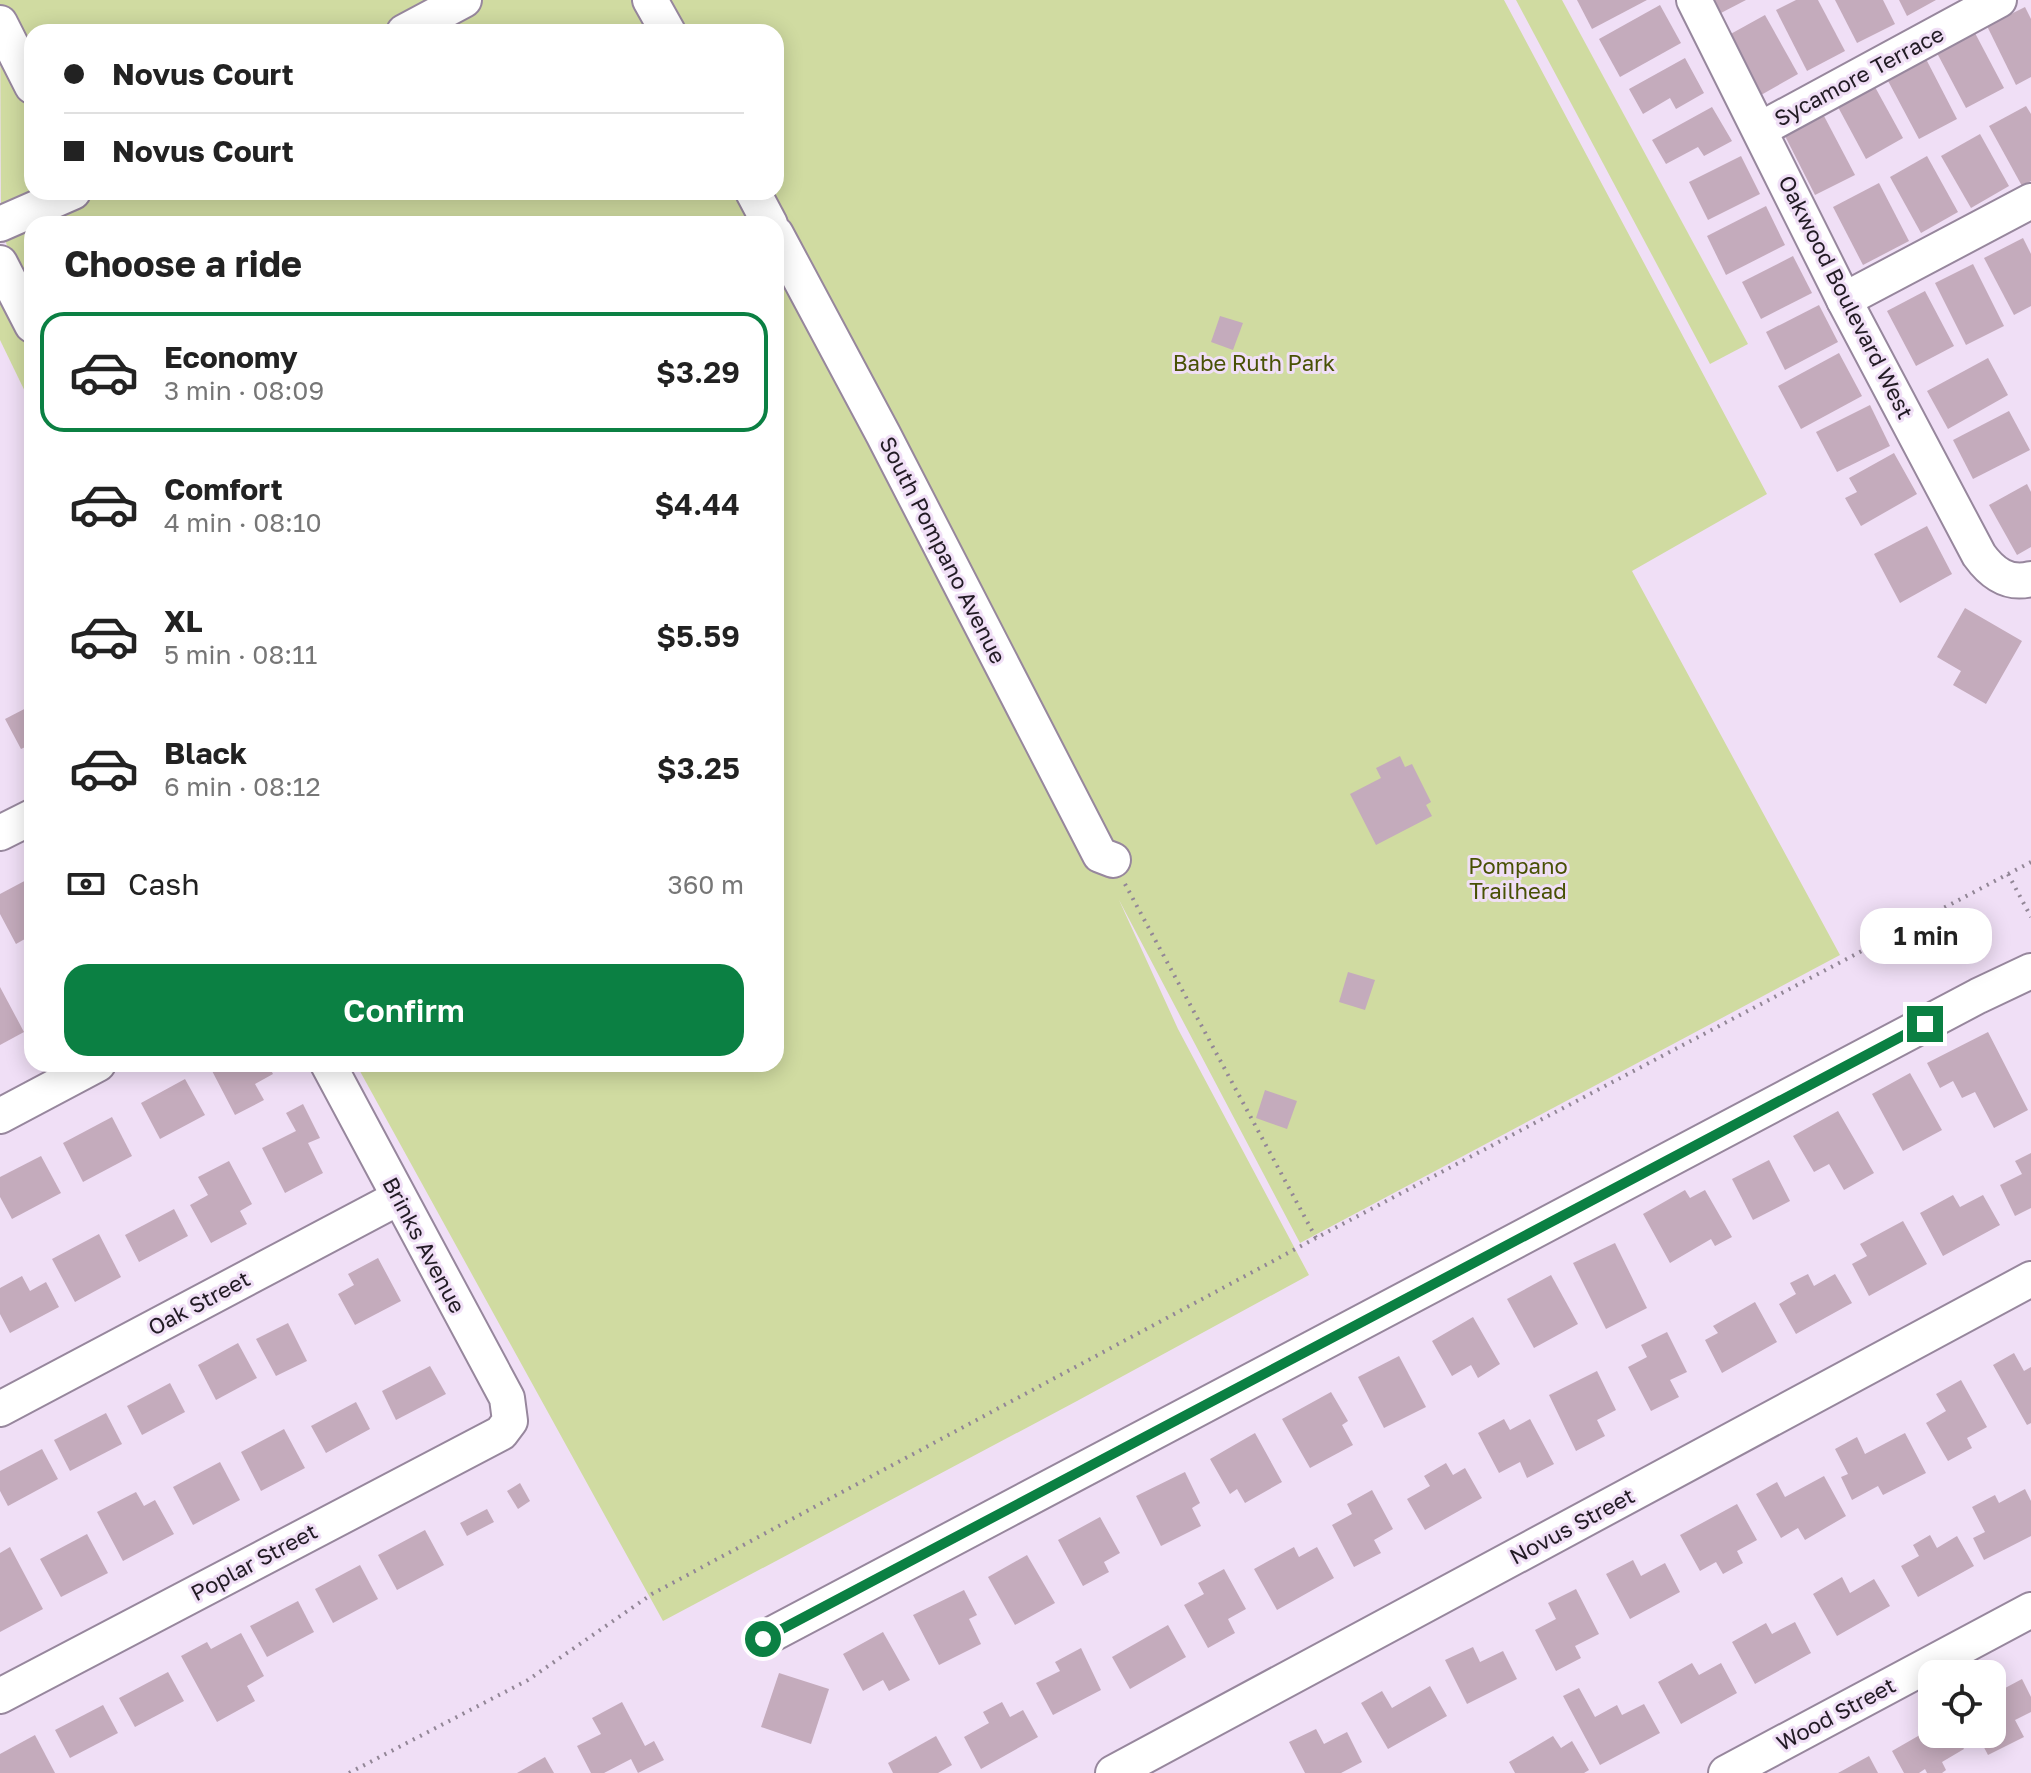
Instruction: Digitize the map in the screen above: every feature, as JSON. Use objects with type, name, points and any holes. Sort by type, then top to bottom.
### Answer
[{"type":"street","points":[[419,24],[464,0]]},
{"type":"street","points":[[650,0],[664,24]]},
{"type":"street","name":"Oakwood Boulevard West","points":[[1694,0],[1844,300],[1979,555],[1994,572],[2022,580]]},
{"type":"street","name":"Sycamore Terrace","points":[[1761,129],[1999,0]]},
{"type":"street","points":[[0,23],[24,70]]},
{"type":"street","points":[[0,224],[55,200]]},
{"type":"street","points":[[1844,300],[2031,201]]},
{"type":"street","name":"South Pompano Avenue","points":[[784,249],[1100,855],[1113,860]]},
{"type":"street","points":[[0,263],[24,310]]},
{"type":"street","points":[[0,833],[24,821]]},
{"type":"street","points":[[763,1639],[1578,1206],[2031,971]]},
{"type":"street","points":[[0,1116],[83,1072]]},
{"type":"street","name":"Brinks Avenue","points":[[332,1072],[507,1398],[511,1412],[506,1427]]},
{"type":"street","name":"Oak Street","points":[[0,1409],[398,1198]]},
{"type":"street","name":"Novus Street","points":[[1113,1773],[2031,1279]]},
{"type":"street","name":"Poplar Street","points":[[0,1696],[501,1433],[506,1427]]},
{"type":"street","name":"Wood Street","points":[[1726,1773],[2031,1610]]},
{"type":"path","points":[[1113,860],[1316,1238]]},
{"type":"path","points":[[349,1773],[528,1680],[652,1594],[1316,1238],[2031,862]]},
{"type":"path","points":[[2008,874],[2031,917]]},
{"type":"green space","points":[[0,0],[635,0],[648,24],[24,24],[24,200],[741,200],[750,216],[24,216],[24,282],[1,229]]},
{"type":"green space","points":[[650,0],[1504,0],[1767,494],[1632,571],[1840,955],[1300,1243],[1119,900],[1178,1029],[1309,1275],[663,1621],[360,1072],[784,1072],[784,281],[1093,867],[1109,878],[1100,854],[784,251],[784,216],[766,216],[757,200],[784,200],[784,24],[664,24]]},
{"type":"green space","points":[[1516,0],[1562,0],[1748,344],[1710,364]]},
{"type":"green space","points":[[0,291],[24,337],[24,390],[0,340]]},
{"type":"building","points":[[1577,0],[1647,0],[1592,29]]},
{"type":"building","points":[[1712,0],[1746,0],[1719,14]]},
{"type":"building","points":[[1796,0],[1818,0],[1845,51],[1807,71],[1776,10]]},
{"type":"building","points":[[1835,0],[1883,0],[1895,24],[1857,43]]},
{"type":"building","points":[[1899,0],[1936,0],[1907,16]]},
{"type":"building","points":[[1660,5],[1681,43],[1620,77],[1599,39]]},
{"type":"building","points":[[2025,7],[2031,19],[2031,77],[2016,85],[1987,26]]},
{"type":"building","points":[[1765,15],[1798,74],[1761,95],[1727,36]]},
{"type":"building","points":[[1975,33],[2004,88],[1966,108],[1937,53]]},
{"type":"building","points":[[1685,58],[1704,93],[1676,109],[1670,98],[1643,114],[1629,89]]},
{"type":"building","points":[[1926,59],[1957,119],[1919,139],[1887,79]]},
{"type":"building","points":[[1875,87],[1903,138],[1866,159],[1838,107]]},
{"type":"building","points":[[2026,106],[2031,114],[2031,181],[2022,186],[1989,126]]},
{"type":"building","points":[[1712,107],[1732,141],[1704,156],[1698,147],[1666,164],[1652,140]]},
{"type":"building","points":[[1824,116],[1855,175],[1815,195],[1785,136]]},
{"type":"building","points":[[1980,134],[2009,186],[1971,208],[1941,156]]},
{"type":"building","points":[[1741,156],[1760,194],[1708,220],[1689,182]]},
{"type":"building","points":[[1927,156],[1958,212],[1921,233],[1890,177]]},
{"type":"building","points":[[1879,183],[1909,241],[1863,265],[1833,207]]},
{"type":"building","points":[[1766,206],[1785,245],[1726,275],[1707,236]]},
{"type":"building","points":[[2023,238],[2031,254],[2031,306],[2014,315],[1984,258]]},
{"type":"building","points":[[1793,256],[1812,293],[1761,319],[1742,282]]},
{"type":"building","points":[[1973,264],[2004,326],[1966,345],[1935,283]]},
{"type":"building","points":[[1925,291],[1954,346],[1916,366],[1887,311]]},
{"type":"building","points":[[1819,305],[1838,342],[1785,370],[1766,332]]},
{"type":"building","points":[[1220,316],[1243,323],[1233,350],[1211,342]]},
{"type":"building","points":[[1839,353],[1862,396],[1801,429],[1778,386]]},
{"type":"building","points":[[1988,358],[2008,395],[1948,429],[1927,391]]},
{"type":"building","points":[[1870,405],[1890,446],[1837,472],[1816,432]]},
{"type":"building","points":[[2009,411],[2030,450],[1973,479],[1953,440]]},
{"type":"building","points":[[1894,453],[1917,494],[1861,526],[1845,498],[1857,492],[1849,478]]},
{"type":"building","points":[[2027,484],[2031,492],[2031,547],[2017,555],[1989,505]]},
{"type":"building","points":[[1927,526],[1952,574],[1900,603],[1874,554]]},
{"type":"building","points":[[1965,608],[2022,641],[1986,704],[1953,685],[1961,671],[1937,657]]},
{"type":"building","points":[[24,709],[24,748],[21,749],[5,719]]},
{"type":"building","points":[[1400,756],[1405,767],[1412,764],[1431,802],[1426,805],[1432,816],[1376,845],[1350,794],[1381,778],[1376,768]]},
{"type":"building","points":[[24,881],[24,940],[16,944],[0,914],[0,894]]},
{"type":"building","points":[[1348,972],[1375,980],[1365,1010],[1339,1002]]},
{"type":"building","points":[[0,987],[24,1032],[0,1045]]},
{"type":"building","points":[[1988,1032],[2028,1110],[1994,1128],[1975,1092],[1962,1098],[1953,1081],[1940,1088],[1927,1063]]},
{"type":"building","points":[[213,1072],[272,1072],[255,1084],[264,1100],[235,1115]]},
{"type":"building","points":[[1910,1073],[1942,1130],[1903,1151],[1872,1094]]},
{"type":"building","points":[[185,1079],[205,1115],[160,1139],[141,1103]]},
{"type":"building","points":[[1265,1090],[1297,1101],[1287,1129],[1256,1118]]},
{"type":"building","points":[[303,1104],[320,1138],[308,1143],[323,1173],[285,1193],[262,1148],[296,1131],[286,1113]]},
{"type":"building","points":[[1838,1111],[1874,1173],[1844,1190],[1829,1164],[1814,1172],[1793,1136]]},
{"type":"building","points":[[112,1117],[132,1156],[83,1182],[63,1143]]},
{"type":"building","points":[[2031,1153],[2031,1208],[2015,1216],[2000,1185],[2022,1174],[2015,1161]]},
{"type":"building","points":[[41,1156],[61,1193],[12,1219],[0,1197],[0,1177]]},
{"type":"building","points":[[1769,1160],[1790,1201],[1753,1220],[1732,1179]]},
{"type":"building","points":[[229,1161],[252,1204],[240,1211],[247,1224],[211,1243],[190,1205],[208,1195],[198,1177]]},
{"type":"building","points":[[1685,1190],[1690,1198],[1705,1190],[1732,1237],[1715,1246],[1711,1239],[1670,1263],[1643,1214]]},
{"type":"building","points":[[1953,1195],[1960,1207],[1983,1195],[2000,1225],[1943,1256],[1920,1213]]},
{"type":"building","points":[[174,1209],[188,1236],[139,1262],[125,1235]]},
{"type":"building","points":[[1903,1221],[1927,1264],[1869,1296],[1852,1264],[1867,1256],[1860,1244]]},
{"type":"building","points":[[99,1234],[121,1277],[75,1302],[52,1259]]},
{"type":"building","points":[[1615,1243],[1647,1308],[1606,1329],[1573,1263]]},
{"type":"building","points":[[378,1258],[401,1301],[355,1325],[338,1294],[354,1285],[348,1274]]},
{"type":"building","points":[[1808,1274],[1814,1286],[1835,1274],[1852,1303],[1796,1334],[1779,1304],[1796,1294],[1790,1283]]},
{"type":"building","points":[[1551,1275],[1578,1324],[1534,1348],[1507,1299]]},
{"type":"building","points":[[22,1276],[30,1291],[46,1282],[59,1307],[10,1333],[0,1314],[0,1288]]},
{"type":"building","points":[[1755,1302],[1777,1342],[1722,1373],[1705,1340],[1718,1333],[1713,1326]]},
{"type":"building","points":[[1473,1317],[1500,1364],[1478,1378],[1471,1365],[1452,1376],[1432,1341]]},
{"type":"building","points":[[288,1323],[307,1361],[276,1376],[256,1339]]},
{"type":"building","points":[[1667,1332],[1687,1372],[1670,1380],[1679,1397],[1651,1411],[1628,1367],[1647,1357],[1641,1345]]},
{"type":"building","points":[[238,1343],[257,1378],[216,1400],[198,1365]]},
{"type":"building","points":[[2014,1353],[2024,1371],[2031,1367],[2031,1423],[2027,1425],[1993,1365]]},
{"type":"building","points":[[1399,1356],[1426,1407],[1384,1428],[1358,1377]]},
{"type":"building","points":[[430,1366],[446,1394],[396,1420],[382,1391]]},
{"type":"building","points":[[1597,1371],[1616,1410],[1597,1420],[1605,1436],[1576,1451],[1549,1395]]},
{"type":"building","points":[[1961,1380],[1987,1427],[1967,1438],[1972,1448],[1948,1461],[1926,1423],[1946,1411],[1936,1394]]},
{"type":"building","points":[[170,1383],[185,1412],[142,1435],[127,1406]]},
{"type":"building","points":[[1331,1392],[1348,1421],[1342,1425],[1353,1445],[1310,1468],[1282,1419]]},
{"type":"building","points":[[356,1402],[370,1429],[326,1453],[311,1426]]},
{"type":"building","points":[[106,1413],[122,1444],[70,1471],[54,1440]]},
{"type":"building","points":[[1504,1419],[1510,1430],[1530,1419],[1554,1464],[1527,1478],[1520,1462],[1499,1473],[1478,1433]]},
{"type":"building","points":[[284,1429],[305,1468],[261,1491],[241,1452]]},
{"type":"building","points":[[1255,1433],[1282,1482],[1245,1503],[1237,1489],[1230,1494],[1210,1459]]},
{"type":"building","points":[[1905,1433],[1926,1473],[1883,1495],[1878,1486],[1852,1500],[1841,1477],[1848,1474],[1835,1449],[1857,1437],[1865,1454]]},
{"type":"building","points":[[42,1449],[58,1479],[8,1506],[0,1491],[0,1471]]},
{"type":"building","points":[[220,1462],[240,1500],[193,1525],[173,1487]]},
{"type":"building","points":[[1446,1463],[1453,1475],[1465,1468],[1482,1498],[1425,1530],[1407,1499],[1430,1486],[1424,1476]]},
{"type":"building","points":[[1185,1472],[1200,1503],[1192,1508],[1201,1526],[1161,1546],[1136,1496]]},
{"type":"building","points":[[1824,1476],[1846,1516],[1805,1540],[1798,1528],[1781,1538],[1756,1494],[1777,1482],[1785,1497]]},
{"type":"building","points":[[520,1483],[530,1501],[518,1509],[507,1491]]},
{"type":"building","points":[[2025,1489],[2031,1501],[2031,1536],[1984,1560],[1973,1538],[1985,1532],[1972,1507],[1995,1495],[1999,1503]]},
{"type":"building","points":[[1372,1490],[1393,1529],[1374,1540],[1381,1553],[1354,1567],[1332,1525],[1352,1514],[1347,1504]]},
{"type":"building","points":[[136,1492],[144,1506],[155,1500],[174,1534],[123,1561],[97,1512]]},
{"type":"building","points":[[1737,1504],[1757,1540],[1737,1551],[1743,1563],[1723,1574],[1716,1562],[1700,1571],[1680,1535]]},
{"type":"building","points":[[487,1509],[494,1522],[467,1536],[460,1523]]},
{"type":"building","points":[[1100,1517],[1120,1553],[1104,1562],[1109,1572],[1083,1586],[1058,1540]]},
{"type":"building","points":[[425,1530],[444,1565],[397,1590],[378,1555]]},
{"type":"building","points":[[87,1534],[108,1573],[61,1597],[40,1559]]},
{"type":"building","points":[[1930,1535],[1937,1548],[1957,1536],[1974,1566],[1918,1597],[1901,1566],[1919,1556],[1913,1545]]},
{"type":"building","points":[[10,1547],[43,1609],[0,1632],[0,1553]]},
{"type":"building","points":[[1294,1547],[1299,1557],[1317,1547],[1334,1578],[1277,1610],[1254,1569]]},
{"type":"building","points":[[1027,1555],[1055,1603],[1015,1625],[988,1577]]},
{"type":"building","points":[[1633,1560],[1641,1576],[1665,1563],[1680,1592],[1630,1619],[1606,1574]]},
{"type":"building","points":[[360,1565],[378,1599],[333,1623],[315,1589]]},
{"type":"building","points":[[1224,1569],[1246,1609],[1228,1619],[1235,1633],[1208,1648],[1184,1605],[1204,1594],[1198,1583]]},
{"type":"building","points":[[1842,1577],[1850,1593],[1874,1579],[1890,1606],[1837,1636],[1813,1594]]},
{"type":"building","points":[[1576,1589],[1599,1634],[1575,1646],[1581,1658],[1556,1671],[1535,1630],[1556,1619],[1548,1603]]},
{"type":"building","points":[[964,1590],[977,1615],[969,1619],[981,1644],[939,1665],[913,1615]]},
{"type":"building","points":[[298,1601],[314,1632],[267,1657],[250,1626]]},
{"type":"building","points":[[1795,1622],[1811,1653],[1755,1684],[1732,1642],[1766,1623],[1772,1634]]},
{"type":"building","points":[[1168,1625],[1186,1657],[1130,1689],[1112,1657]]},
{"type":"building","points":[[883,1632],[910,1680],[889,1691],[883,1680],[863,1691],[843,1654]]},
{"type":"building","points":[[241,1633],[264,1676],[247,1686],[255,1701],[217,1722],[181,1656],[207,1642],[211,1649]]},
{"type":"building","points":[[1473,1647],[1480,1662],[1503,1651],[1517,1679],[1467,1704],[1445,1660]]},
{"type":"building","points":[[1081,1648],[1101,1690],[1053,1715],[1036,1683],[1060,1671],[1055,1662]]},
{"type":"building","points":[[1692,1663],[1699,1675],[1721,1663],[1737,1693],[1681,1724],[1658,1682]]},
{"type":"building","points":[[168,1672],[184,1701],[135,1727],[119,1698]]},
{"type":"building","points":[[779,1673],[829,1689],[811,1744],[761,1727]]},
{"type":"building","points":[[2022,1679],[2031,1697],[2031,1712],[2015,1720],[2024,1737],[2006,1746],[2006,1688]]},
{"type":"building","points":[[1430,1686],[1447,1716],[1388,1749],[1361,1703],[1382,1691],[1392,1708]]},
{"type":"building","points":[[1579,1688],[1595,1717],[1617,1705],[1622,1715],[1644,1704],[1660,1733],[1600,1765],[1563,1696]]},
{"type":"building","points":[[622,1702],[645,1746],[654,1741],[664,1760],[638,1773],[631,1759],[604,1773],[591,1773],[577,1746],[601,1734],[592,1718]]},
{"type":"building","points":[[1002,1702],[1010,1717],[1023,1710],[1038,1737],[981,1769],[964,1737],[989,1723],[983,1712]]},
{"type":"building","points":[[103,1705],[118,1733],[70,1758],[55,1730]]},
{"type":"building","points":[[1316,1729],[1324,1744],[1347,1732],[1362,1762],[1341,1773],[1305,1773],[1289,1742]]},
{"type":"building","points":[[35,1735],[55,1773],[0,1773],[0,1754]]},
{"type":"building","points":[[936,1736],[952,1765],[938,1773],[893,1773],[888,1763]]},
{"type":"building","points":[[1553,1736],[1561,1748],[1572,1741],[1589,1770],[1584,1773],[1515,1773],[1509,1762]]},
{"type":"building","points":[[1918,1736],[1918,1748],[1964,1749],[1942,1762],[1946,1770],[1942,1773],[1927,1773],[1925,1769],[1919,1773],[1904,1773],[1892,1751]]},
{"type":"building","points":[[1984,1748],[2002,1748],[1988,1755]]},
{"type":"building","points":[[1869,1756],[1878,1773],[1838,1773]]},
{"type":"building","points":[[545,1757],[554,1773],[517,1773]]},
{"type":"route","points":[[763,1639],[1925,1024]]},
{"type":"park label","name":"Babe Ruth Park","points":[[1254,363]]},
{"type":"park label","name":"Pompano Trailhead","points":[[1518,878]]}]
